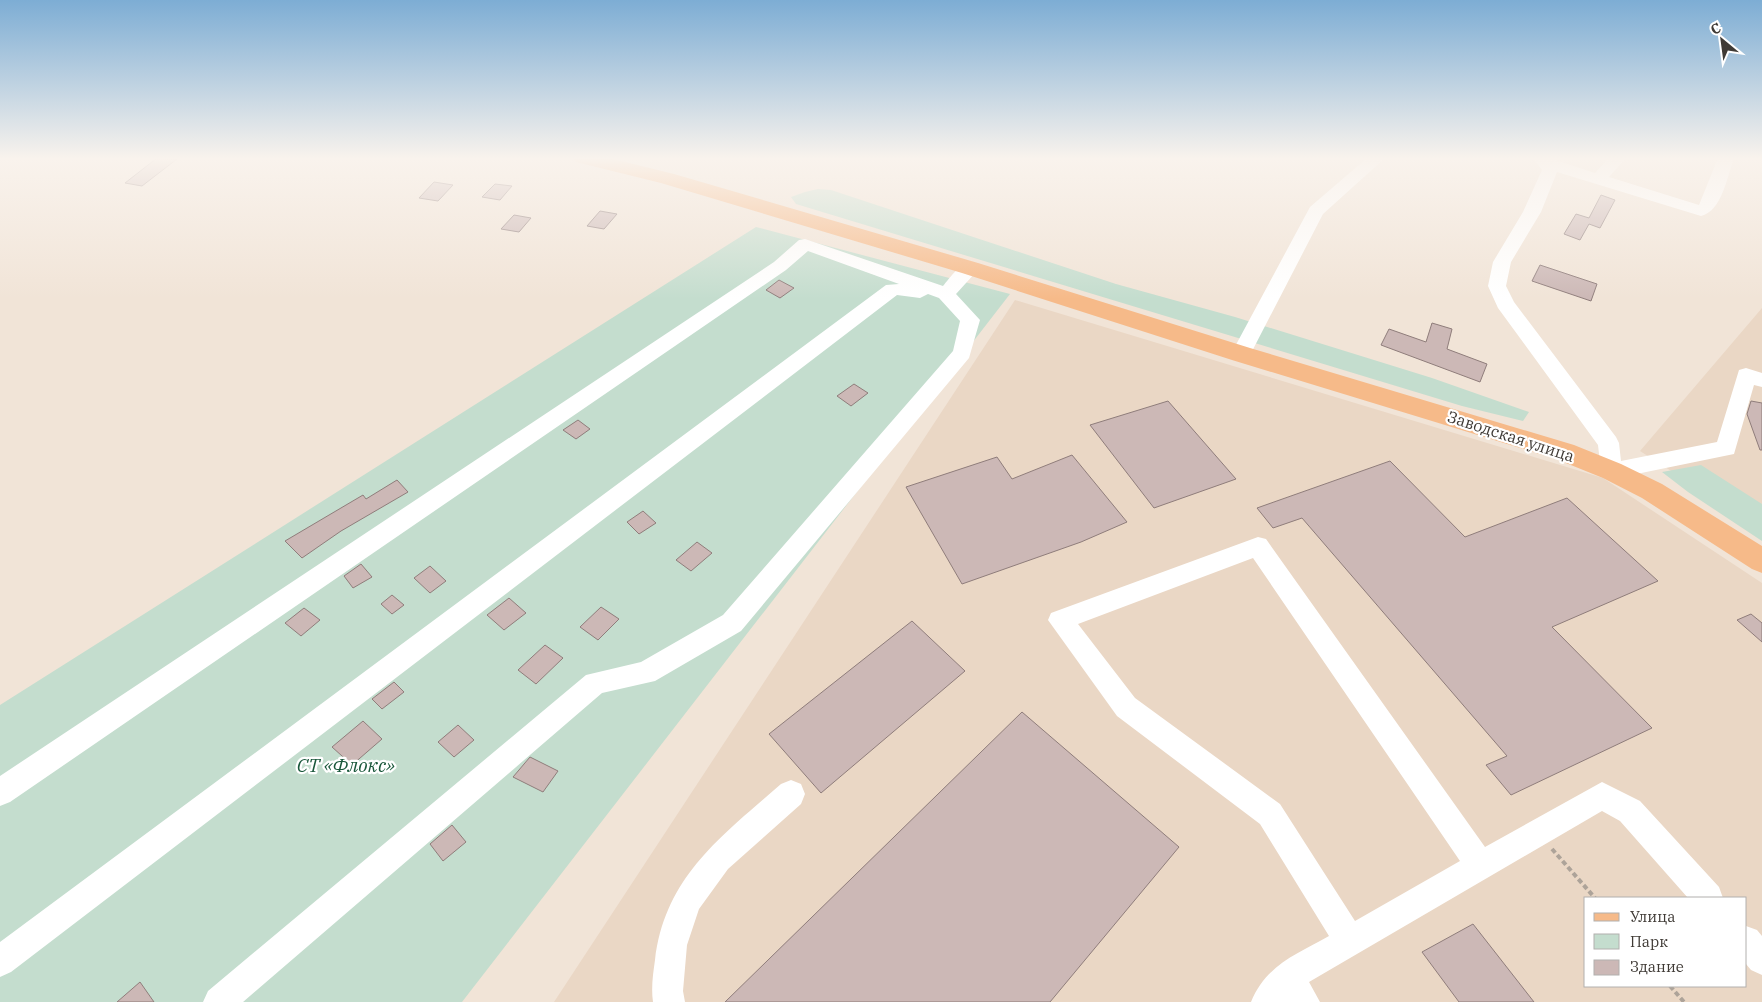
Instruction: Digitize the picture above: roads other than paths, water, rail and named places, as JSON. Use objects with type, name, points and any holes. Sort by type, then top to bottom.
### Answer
[{"type":"main road","name":"Заводская улица","points":[[756,205],[970,268],[1241,354],[1565,452],[1612,471],[1652,491],[1762,561]]},
{"type":"street","points":[[1241,354],[1316,211],[1323,205]]},
{"type":"street","points":[[1535,205],[1502,262],[1497,286],[1505,304],[1608,443],[1612,471],[1726,448],[1746,375],[1762,380]]},
{"type":"street","points":[[1684,205],[1701,210],[1708,205]]},
{"type":"street","points":[[0,792],[780,266],[805,244],[946,294],[970,320],[962,353],[732,623],[646,673],[595,683],[220,1002]]},
{"type":"street","points":[[946,294],[970,268]]},
{"type":"street","points":[[0,961],[893,289],[946,294]]},
{"type":"street","points":[[1350,941],[1270,814],[1126,707],[1060,620],[1258,546],[1481,866]]},
{"type":"street","points":[[668,1002],[667,991],[672,945],[687,901],[718,859],[791,794]]},
{"type":"street","points":[[1267,1002],[1296,989],[1350,941],[1602,796],[1630,811],[1707,897]]},
{"type":"street","points":[[1747,942],[1762,959]]},
{"type":"park label","name":"СТ «Флокс»","points":[[346,765]]}]
